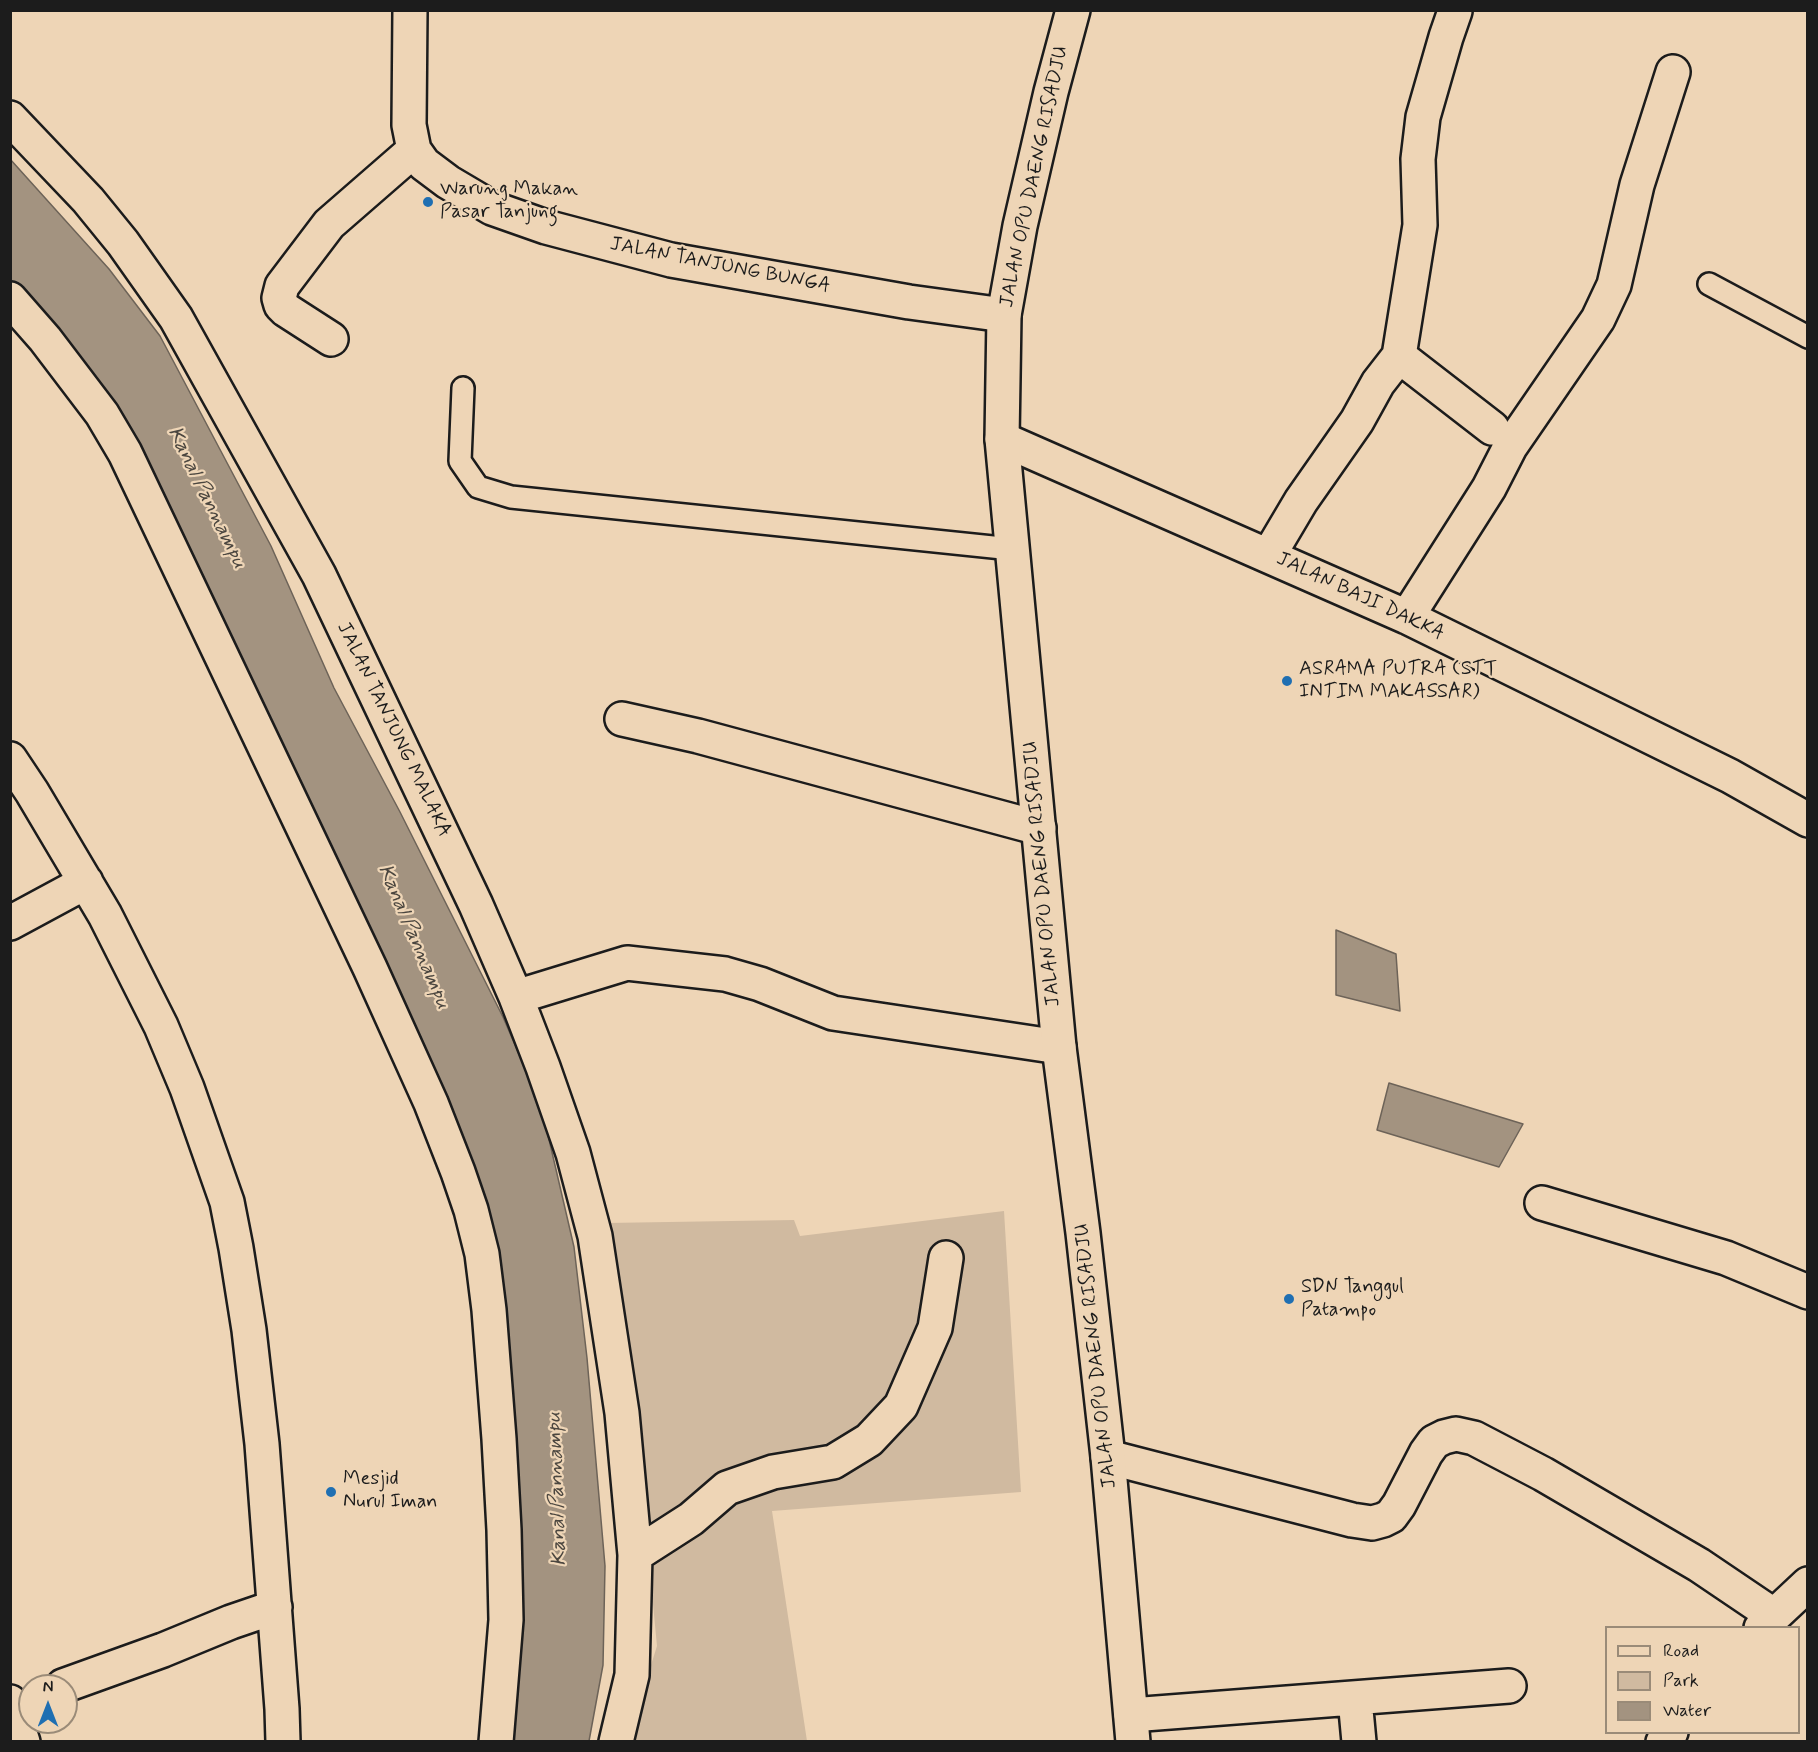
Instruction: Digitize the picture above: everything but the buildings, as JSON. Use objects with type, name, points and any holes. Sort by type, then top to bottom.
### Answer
[{"type":"street","points":[[331,339],[286,310],[279,298],[282,286],[328,224],[411,138],[410,10]]},
{"type":"street","name":"JALAN OPU DAENG RISADJU","points":[[1073,10],[1051,92],[1020,226],[1004,315],[1002,439],[1059,1047],[1108,1457],[1132,1729]]},
{"type":"street","points":[[1269,555],[1301,501],[1357,421],[1378,383],[1399,356],[1420,225],[1418,159],[1423,117],[1455,11]]},
{"type":"street","points":[[1407,617],[1489,488],[1510,447],[1598,319],[1614,285],[1637,185],[1673,72]]},
{"type":"street","name":"JALAN TANJUNG MALAKA","points":[[10,118],[88,200],[123,243],[176,318],[319,575],[476,905],[516,997],[573,1153],[595,1236],[622,1413],[635,1555],[632,1675],[616,1742]]},
{"type":"street","name":"JALAN TANJUNG BUNGA","points":[[411,138],[424,164],[448,182],[492,208],[546,227],[671,260],[909,302],[1004,315]]},
{"type":"street","points":[[10,299],[45,339],[102,414],[125,453],[370,968],[431,1104],[471,1210],[482,1254],[489,1310],[504,1530],[506,1620],[496,1742]]},
{"type":"street","points":[[1399,356],[1492,428]]},
{"type":"street","name":"JALAN BAJI DAKKA","points":[[1002,439],[1407,617],[1730,776],[1808,820]]},
{"type":"street","points":[[622,719],[698,736],[1039,828]]},
{"type":"street","points":[[10,759],[105,915],[161,1026],[188,1088],[227,1202],[249,1330],[262,1444],[283,1742]]},
{"type":"street","points":[[10,923],[86,882]]},
{"type":"street","points":[[516,997],[627,963],[725,974],[760,984],[833,1012],[1059,1047]]},
{"type":"street","points":[[1542,1203],[1726,1258],[1808,1292]]},
{"type":"street","points":[[635,1555],[691,1519],[727,1488],[773,1472],[833,1462],[869,1440],[902,1406],[935,1328],[946,1258]]},
{"type":"street","points":[[1108,1457],[1352,1520],[1371,1522],[1391,1516],[1434,1442],[1456,1434],[1474,1438],[1553,1480],[1699,1565],[1767,1621],[1808,1584]]},
{"type":"street","points":[[78,1681],[275,1607]]},
{"type":"street","points":[[1132,1729],[1355,1699],[1509,1686]]},
{"type":"street","points":[[1355,1699],[1359,1742]]},
{"type":"street","points":[[11,1704],[23,1742]]},
{"type":"lane","points":[[1709,284],[1808,337]]},
{"type":"lane","points":[[463,388],[460,461],[478,487],[512,497],[1012,549]]},
{"type":"green space","points":[[1004,1211],[1021,1492],[772,1511],[807,1741],[627,1741],[657,1646],[632,1385],[606,1223],[794,1220],[800,1236]]},
{"type":"water","name":"Kanal Pannampu","points":[[10,159],[109,269],[160,336],[271,546],[334,688],[400,812],[503,1017],[541,1105],[574,1247],[587,1358],[605,1566],[603,1665],[589,1741],[502,1741],[483,1216],[113,417],[57,327],[11,280]]},
{"type":"water","points":[[1336,930],[1396,954],[1400,1011],[1336,995]]},
{"type":"water","points":[[1389,1083],[1523,1124],[1499,1167],[1377,1130]]},
{"type":"place","name":"Warung Makan Pasar Tanjung","points":[[428,202]]},
{"type":"place","name":"ASRAMA PUTRA (STT INTIM MAKASSAR)","points":[[1287,681]]},
{"type":"place","name":"SDN Tanggul Patampo","points":[[1289,1299]]},
{"type":"place","name":"Mesjid Nurul Iman","points":[[331,1492]]}]
